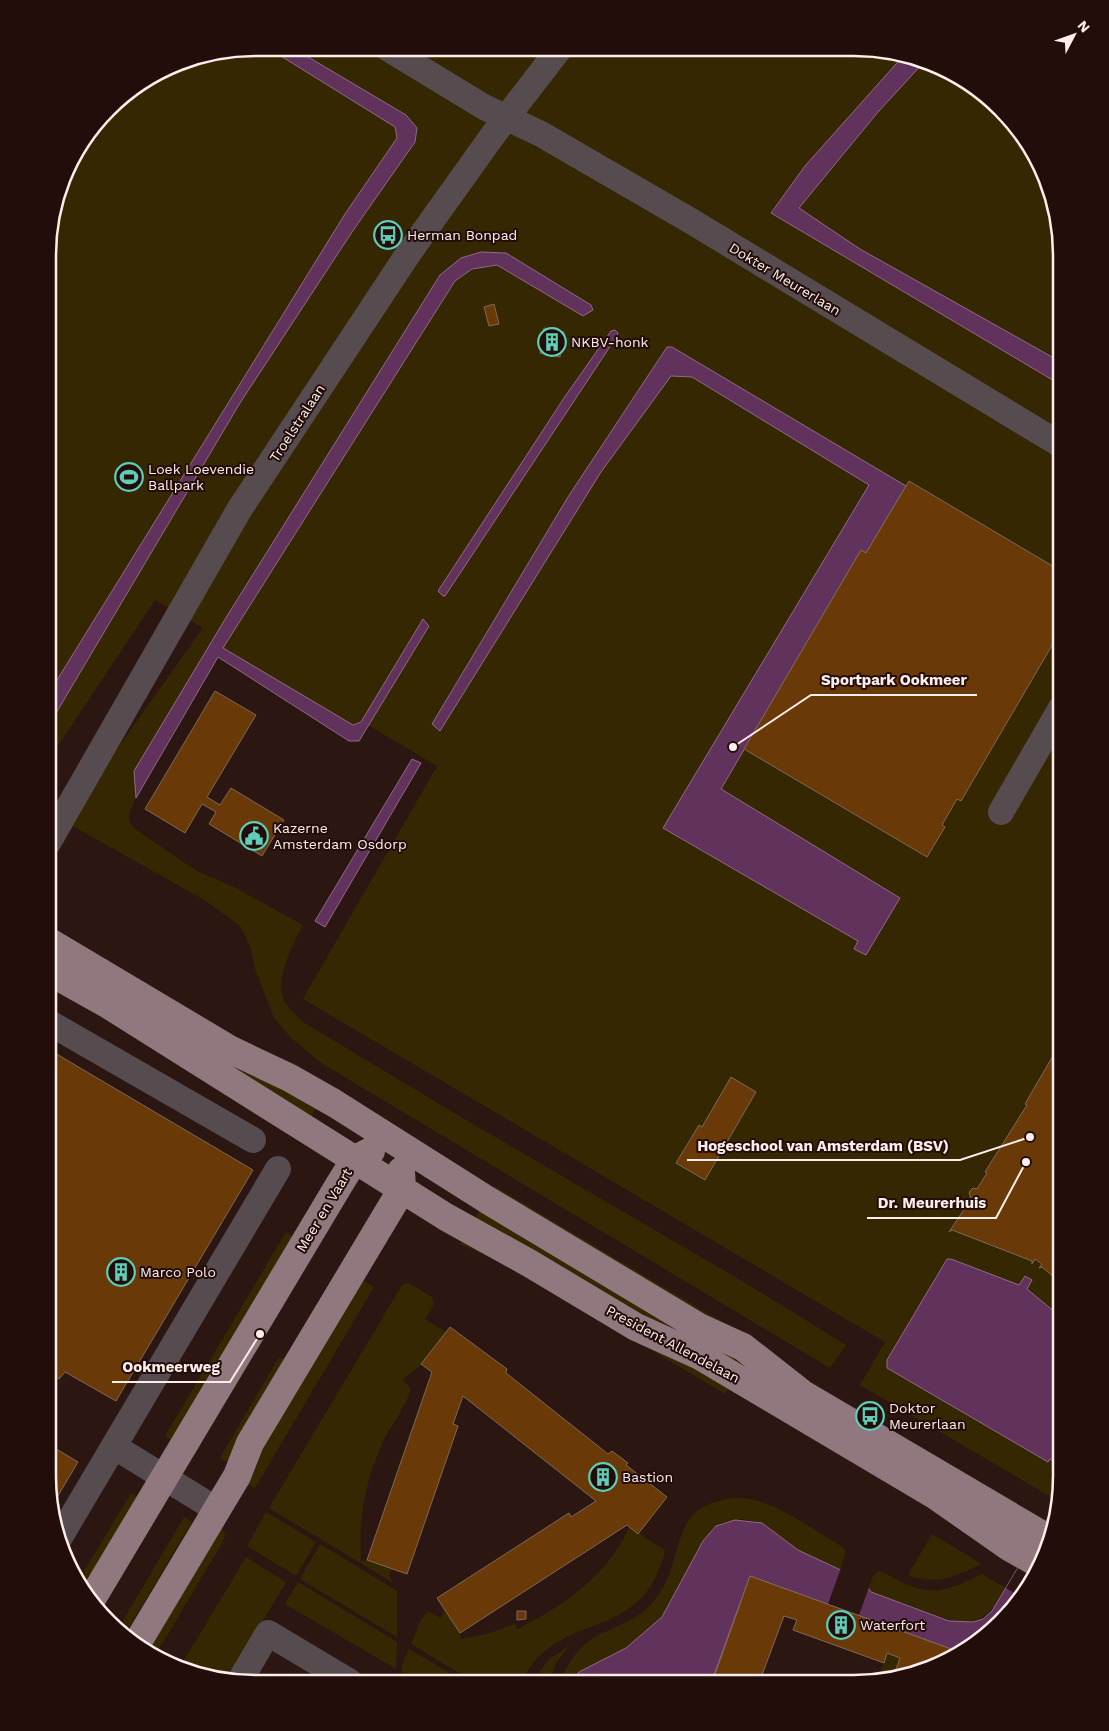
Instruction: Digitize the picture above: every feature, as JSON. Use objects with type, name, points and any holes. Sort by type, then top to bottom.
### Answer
[{"type":"main road","name":"President Allendelaan","points":[[56,946],[222,1045],[290,1078],[699,1327],[743,1347],[803,1394],[1043,1536]]},
{"type":"main road","name":"President Allendelaan","points":[[56,976],[124,1014],[454,1222],[530,1263],[636,1327],[700,1356],[739,1378],[936,1496],[1032,1560]]},
{"type":"main road","name":"Meer en Vaart","points":[[95,1594],[355,1159],[396,1142]]},
{"type":"main road","points":[[140,1638],[238,1476],[250,1443],[402,1189],[396,1142]]},
{"type":"street","points":[[400,56],[484,107],[506,118]]},
{"type":"street","name":"Troelstralaan","points":[[56,829],[239,510],[408,254],[506,118],[554,56]]},
{"type":"street","name":"Dokter Meurerlaan","points":[[506,118],[541,134],[691,221],[1053,440]]},
{"type":"street","points":[[1001,812],[1053,722]]},
{"type":"street","points":[[56,1027],[253,1140]]},
{"type":"street","points":[[64,1530],[278,1169]]},
{"type":"street","points":[[114,1448],[217,1510]]},
{"type":"street","points":[[244,1674],[268,1633],[338,1675]]},
{"type":"shaded area","points":[[256,56],[853,56],[892,60],[930,71],[975,97],[1003,124],[1026,156],[1038,179],[1049,217],[1053,256],[1053,1442],[887,1368],[1048,1462],[1050,1459],[1053,1461],[1051,1497],[860,1385],[885,1342],[303,999],[437,766],[361,721],[352,725],[223,649],[135,771],[136,798],[129,814],[130,823],[135,829],[197,871],[234,887],[303,925],[286,963],[281,984],[285,1002],[303,1022],[461,1117],[742,1281],[846,1345],[830,1368],[323,1064],[291,1038],[274,1018],[255,969],[251,948],[240,926],[206,901],[71,825],[107,763],[203,628],[155,600],[56,748],[56,256],[58,230],[63,204],[71,179],[97,134],[134,97],[156,83],[179,71],[204,63]]},
{"type":"shaded area","points":[[281,56],[306,56],[406,115],[417,128],[415,142],[352,232],[240,403],[56,713],[56,682],[345,214],[397,138],[395,127]]},
{"type":"shaded area","points":[[898,61],[919,67],[878,112],[799,208],[860,249],[1053,358],[1053,380],[771,213],[805,166]]},
{"type":"shaded area","points":[[481,252],[506,253],[591,305],[593,310],[583,316],[497,265],[472,269],[455,281],[223,648],[353,725],[361,722],[423,619],[429,626],[359,741],[349,741],[218,657],[136,798],[134,771],[227,616],[440,275],[461,258]]},
{"type":"shaded area","points":[[615,330],[618,333],[617,336],[445,596],[443,596],[438,591],[564,398],[611,331]]},
{"type":"shaded area","points":[[667,347],[672,347],[906,486],[866,553],[861,550],[721,789],[900,898],[866,955],[854,949],[858,941],[663,828],[869,485],[692,377],[671,376],[601,472],[440,731],[432,724],[568,497]]},
{"type":"shaded area","points":[[412,759],[421,763],[325,927],[315,921]]},
{"type":"shaded area","points":[[111,998],[319,1102],[311,1118]]},
{"type":"shaded area","points":[[494,1186],[749,1338],[747,1343],[491,1190]]},
{"type":"shaded area","points":[[481,1208],[748,1362],[749,1375],[472,1225]]},
{"type":"shaded area","points":[[286,1232],[298,1240],[178,1444],[165,1436]]},
{"type":"shaded area","points":[[465,1236],[733,1381],[725,1394],[511,1266],[460,1244]]},
{"type":"shaded area","points":[[947,1259],[1019,1285],[1025,1276],[1032,1280],[1027,1289],[1053,1310],[1053,1461],[1050,1459],[1048,1462],[887,1368],[887,1360]]},
{"type":"shaded area","points":[[360,1279],[374,1287],[255,1488],[241,1480]]},
{"type":"shaded area","points":[[409,1283],[432,1297],[434,1304],[425,1319],[446,1332],[422,1364],[403,1379],[411,1389],[406,1402],[387,1433],[368,1484],[362,1514],[361,1561],[367,1560],[393,1569],[389,1574],[392,1582],[269,1508],[402,1285]]},
{"type":"shaded area","points":[[279,1357],[288,1361],[234,1466],[220,1458]]},
{"type":"shaded area","points":[[131,1493],[144,1500],[92,1588],[82,1574]]},
{"type":"shaded area","points":[[738,1498],[751,1499],[765,1503],[792,1516],[843,1547],[846,1552],[840,1571],[798,1550],[762,1523],[742,1519],[722,1523],[713,1529],[699,1548],[662,1617],[626,1648],[577,1675],[563,1675],[570,1662],[585,1644],[637,1616],[651,1604],[666,1581],[682,1533],[689,1520],[699,1510],[715,1502]]},
{"type":"shaded area","points":[[266,1512],[316,1542],[296,1576],[247,1546]]},
{"type":"shaded area","points":[[184,1517],[192,1522],[128,1629],[122,1623]]},
{"type":"shaded area","points":[[1048,1517],[1038,1552],[1012,1597],[975,1634],[951,1649],[750,1576],[714,1675],[577,1675],[626,1648],[662,1617],[703,1541],[716,1526],[735,1520],[762,1523],[798,1550],[862,1580],[871,1592],[949,1621],[973,1622],[983,1619],[992,1611]]},
{"type":"shaded area","points":[[629,1527],[665,1550],[654,1580],[639,1601],[620,1614],[556,1643],[537,1659],[526,1675],[462,1675],[411,1644],[421,1620],[428,1611],[441,1618],[445,1609],[460,1633],[461,1639],[487,1634],[515,1624],[517,1629],[534,1621],[582,1588],[610,1560],[621,1544]]},
{"type":"shaded area","points":[[221,1528],[225,1533],[224,1540],[159,1650],[145,1641]]},
{"type":"shaded area","points":[[932,1534],[982,1564],[955,1576],[937,1580],[928,1580],[908,1575]]},
{"type":"shaded area","points":[[320,1544],[397,1591],[397,1637],[300,1579]]},
{"type":"shaded area","points":[[246,1557],[286,1582],[232,1673],[204,1668],[183,1661]]},
{"type":"shaded area","points":[[878,1571],[906,1584],[928,1590],[946,1589],[984,1573],[983,1575],[1006,1588],[987,1614],[975,1621],[958,1623],[871,1592],[868,1589],[873,1576]]},
{"type":"shaded area","points":[[298,1582],[397,1642],[396,1669],[285,1604]]},
{"type":"shaded area","points":[[570,1645],[556,1663],[552,1675],[538,1675],[548,1660]]},
{"type":"shaded area","points":[[409,1649],[453,1675],[405,1675],[401,1667]]},
{"type":"shaded area","points":[[887,1653],[900,1658],[896,1670],[880,1673]]},
{"type":"pier","points":[[1048,1517],[1038,1552],[1026,1575],[1014,1593],[1006,1588]]},
{"type":"pier","points":[[841,1568],[863,1578],[869,1587],[859,1615],[828,1604]]},
{"type":"building","points":[[494,304],[499,324],[489,326],[484,307]]},
{"type":"building","name":"NKBV-honk","points":[[544,328],[564,332],[560,357],[540,353]]},
{"type":"building","points":[[909,481],[1053,566],[1053,644],[961,801],[957,799],[942,825],[945,827],[927,857],[744,749],[861,550],[866,553]]},
{"type":"building","points":[[215,691],[256,715],[207,797],[220,805],[231,788],[284,820],[262,856],[209,824],[216,812],[202,804],[185,833],[145,809]]},
{"type":"building","name":"Marco Polo","points":[[56,1054],[253,1170],[116,1401],[65,1372],[59,1379],[56,1377]]},
{"type":"building","points":[[1053,1056],[1053,1276],[1042,1267],[1039,1268],[1042,1264],[1035,1259],[1032,1264],[1032,1261],[952,1230],[949,1232],[971,1199],[969,1192],[973,1188],[977,1189],[987,1173],[985,1172],[1027,1105],[1025,1104]]},
{"type":"building","points":[[731,1077],[756,1092],[705,1180],[676,1163],[699,1125],[702,1127]]},
{"type":"building","name":"Bastion","points":[[450,1327],[507,1369],[506,1373],[608,1454],[612,1451],[628,1463],[626,1465],[667,1497],[638,1534],[627,1525],[460,1633],[437,1598],[569,1513],[571,1517],[596,1501],[463,1396],[453,1424],[458,1426],[407,1574],[367,1560],[432,1372],[421,1364]]},
{"type":"building","points":[[56,1449],[78,1462],[58,1496]]},
{"type":"building","name":"Waterfort","points":[[750,1576],[951,1649],[930,1660],[896,1670],[900,1658],[887,1653],[884,1663],[793,1630],[797,1620],[784,1616],[762,1675],[715,1675]]},
{"type":"building","points":[[517,1611],[526,1611],[526,1619],[517,1620]]},
{"type":"place","name":"Herman Bonpad","points":[[388,235]]},
{"type":"place","name":"NKBV-honk","points":[[552,342]]},
{"type":"place","name":"Loek Loevendie Ballpark","points":[[129,477]]},
{"type":"place","name":"Sportpark Ookmeer","points":[[733,747]]},
{"type":"place","name":"Kazerne Amsterdam Osdorp","points":[[254,836]]},
{"type":"place","name":"Hogeschool van Amsterdam (BSV)","points":[[1030,1137]]},
{"type":"place","name":"Dr. Meurerhuis","points":[[1026,1162]]},
{"type":"place","name":"Marco Polo","points":[[121,1272]]},
{"type":"place","name":"Ookmeerweg","points":[[260,1334]]},
{"type":"place","name":"Doktor Meurerlaan","points":[[870,1416]]},
{"type":"place","name":"Bastion","points":[[603,1477]]},
{"type":"place","name":"Waterfort","points":[[841,1625]]}]
